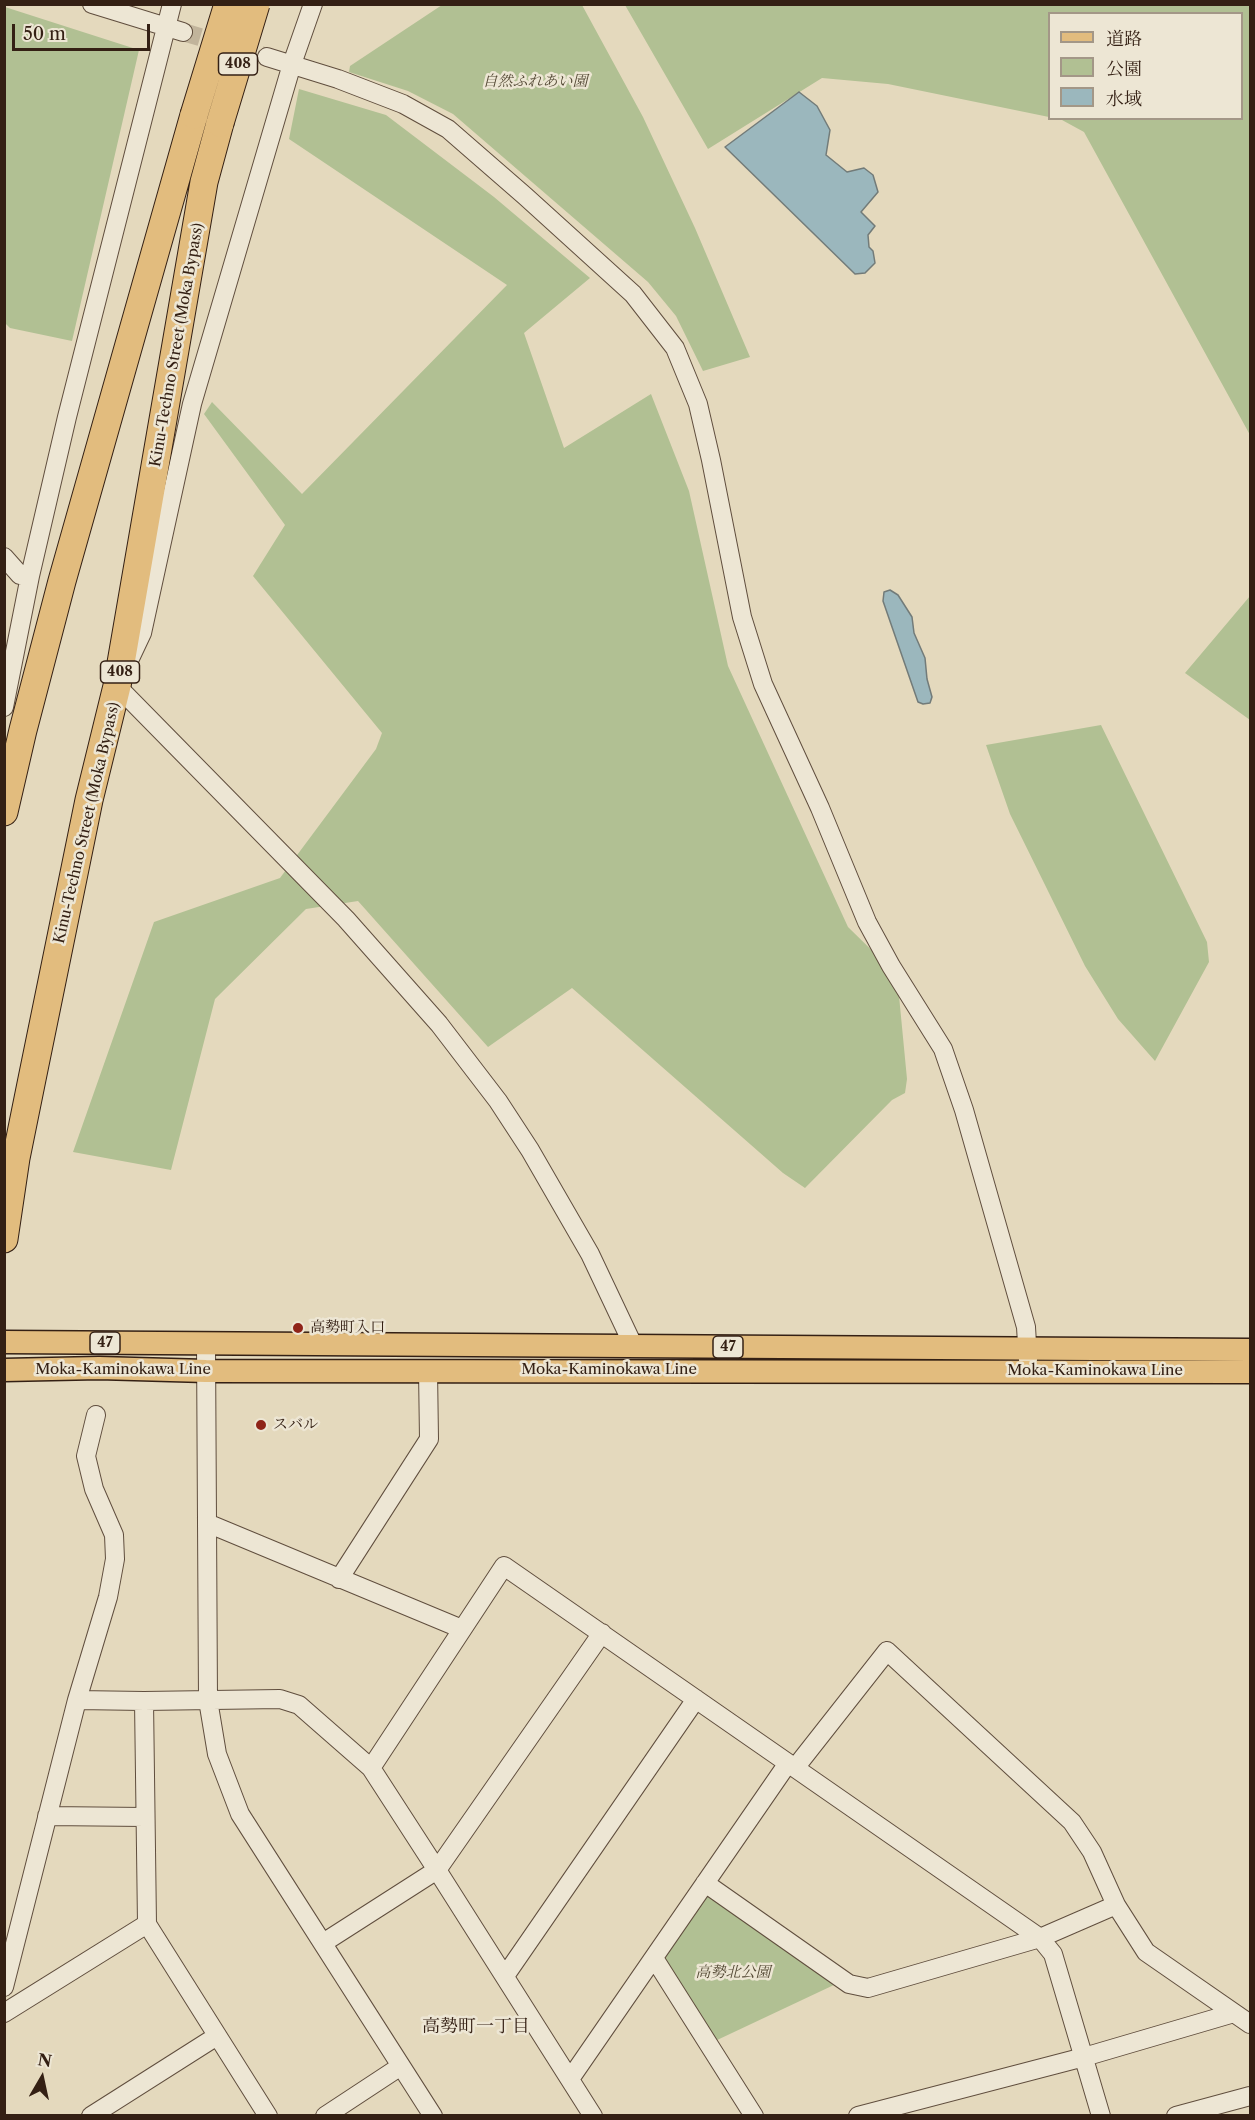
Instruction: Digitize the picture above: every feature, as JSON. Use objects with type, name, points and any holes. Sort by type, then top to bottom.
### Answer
[{"type":"highway","name":"408","points":[[4,812],[65,570],[194,115],[228,4]]},
{"type":"highway","name":"Kinu-Techno Street (Moka Bypass)","points":[[4,1239],[16,1158],[89,800],[117,686],[204,182],[256,4]]},
{"type":"main road","name":"Moka-Kaminokawa Line","points":[[4,1342],[1251,1350]]},
{"type":"main road","name":"Moka-Kaminokawa Line","points":[[4,1370],[99,1368],[206,1371],[1251,1371]]},
{"type":"street","points":[[92,4],[183,32]]},
{"type":"street","points":[[4,707],[30,576],[67,417],[172,4]]},
{"type":"street","points":[[313,4],[292,64],[192,404],[142,633],[117,686],[346,919],[439,1024],[498,1101],[530,1150],[590,1254],[634,1347]]},
{"type":"street","points":[[267,57],[403,104],[448,129],[633,294],[675,348],[698,404],[741,617],[763,684],[820,808],[867,922],[891,966],[943,1049],[1023,1316],[1028,1347],[1028,1370]]},
{"type":"street","points":[[4,557],[20,575],[30,576]]},
{"type":"street","points":[[206,1344],[208,1700],[217,1754],[240,1814],[433,2115]]},
{"type":"street","points":[[339,1579],[429,1439],[428,1370]]},
{"type":"street","points":[[4,1987],[77,1700],[108,1597],[115,1558],[114,1535],[94,1489],[86,1456],[96,1415]]},
{"type":"street","points":[[207,1523],[462,1629]]},
{"type":"street","points":[[371,1768],[504,1566],[1040,1938],[1053,1954],[1101,2115]]},
{"type":"street","points":[[323,1944],[438,1870],[602,1634]]},
{"type":"street","points":[[570,2079],[705,1883],[791,1766],[887,1651],[1072,1822],[1092,1852],[1116,1905],[1146,1952],[1251,2024]]},
{"type":"street","points":[[77,1700],[280,1699],[299,1705],[371,1768],[593,2115]]},
{"type":"street","points":[[505,1976],[696,1699]]},
{"type":"street","points":[[144,1701],[147,1924],[268,2115]]},
{"type":"street","points":[[47,1816],[146,1817]]},
{"type":"street","points":[[705,1883],[849,1984],[868,1988],[1040,1938],[1116,1905]]},
{"type":"street","points":[[4,2013],[147,1924]]},
{"type":"street","points":[[654,1958],[754,2115]]},
{"type":"street","points":[[858,2115],[1084,2057],[1234,2013]]},
{"type":"street","points":[[92,2115],[217,2036]]},
{"type":"street","points":[[325,2115],[401,2066]]},
{"type":"street","points":[[1176,2115],[1251,2096]]},
{"type":"green space","name":"自然ふれあい園","points":[[442,5],[582,5],[643,117],[695,228],[750,357],[703,371],[676,316],[648,282],[453,114],[408,91],[349,72],[350,66]]},
{"type":"green space","points":[[625,5],[1250,5],[1250,435],[1084,132],[1062,120],[1243,120],[1243,12],[1048,12],[1048,117],[888,84],[822,78],[708,149]]},
{"type":"green space","points":[[5,7],[139,50],[72,341],[10,328],[5,323]]},
{"type":"green space","points":[[299,89],[386,115],[494,197],[590,278],[524,333],[564,448],[651,394],[689,491],[728,666],[848,927],[897,975],[907,1079],[905,1093],[892,1100],[805,1188],[783,1173],[572,988],[488,1047],[358,901],[306,909],[215,999],[171,1170],[73,1152],[154,922],[280,878],[376,749],[382,733],[253,576],[285,525],[204,414],[212,402],[302,494],[507,285],[289,139]]},
{"type":"green space","points":[[1250,596],[1250,720],[1185,673]]},
{"type":"green space","points":[[1101,725],[1207,942],[1209,962],[1155,1061],[1118,1019],[1085,966],[1010,814],[986,745]]},
{"type":"green space","name":"高勢北公園","points":[[708,1896],[724,1901],[836,1984],[715,2041],[662,1954]]},
{"type":"water","points":[[799,92],[817,106],[830,130],[826,155],[847,172],[864,168],[873,175],[878,192],[861,212],[875,226],[868,235],[869,247],[873,251],[875,263],[865,273],[855,274],[725,147]]},
{"type":"water","points":[[890,590],[898,595],[912,617],[914,633],[925,658],[932,697],[930,703],[918,702],[883,601],[884,592]]},
{"type":"tunnel","points":[[183,32],[267,57]]},
{"type":"place","name":"高勢町入口","points":[[298,1328]]},
{"type":"place","name":"スバル","points":[[261,1425]]},
{"type":"district","name":"高勢町一丁目","points":[[476,2027]]}]
